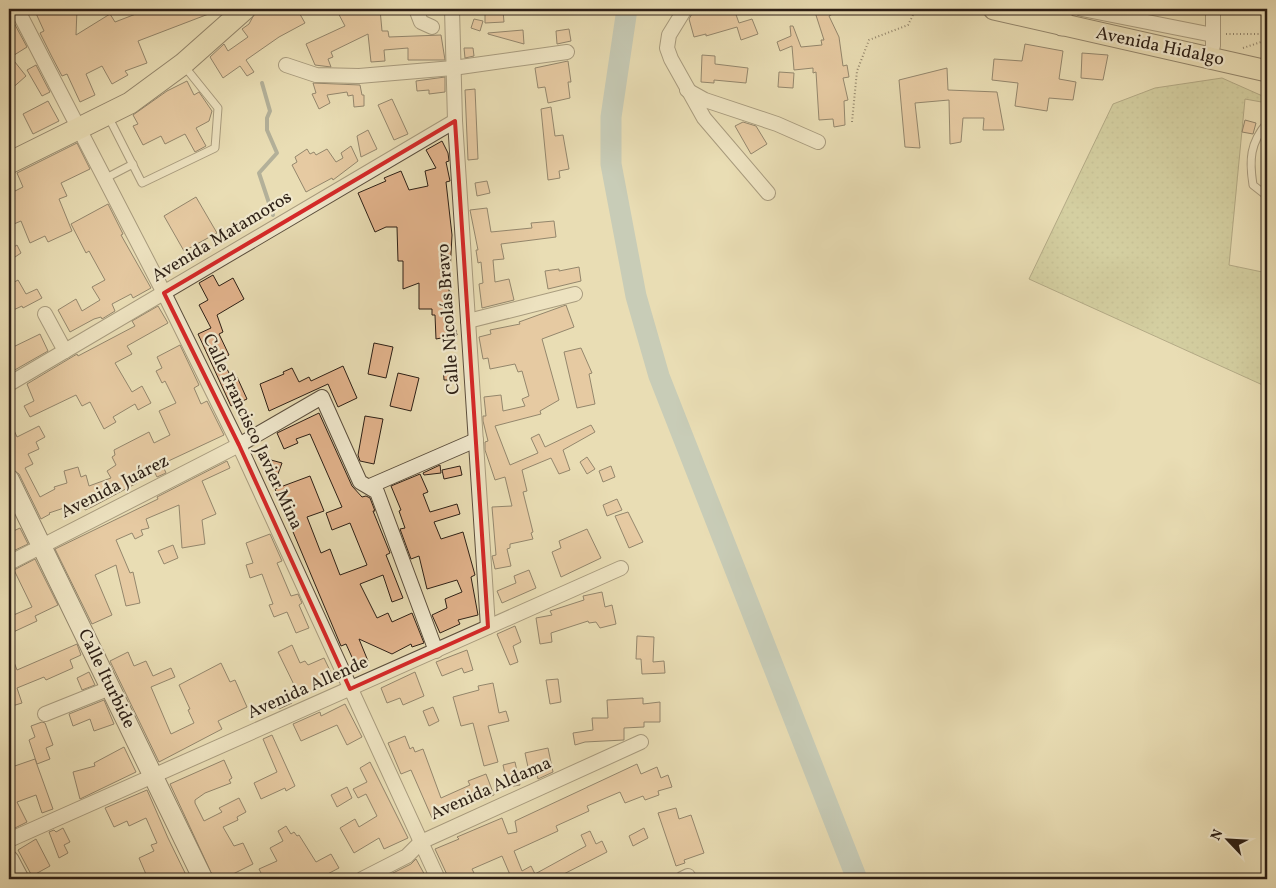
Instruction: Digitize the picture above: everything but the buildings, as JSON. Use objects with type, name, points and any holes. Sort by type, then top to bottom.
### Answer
[{"type":"main road","name":"Avenida Hidalgo","points":[[994,9],[1053,15],[1213,40],[1233,51],[1267,58]]},
{"type":"main road","points":[[9,164],[130,103],[183,64],[242,10]]},
{"type":"main road","name":"Avenida Hidalgo","points":[[1053,15],[1267,71]]},
{"type":"street","name":"Calle Francisco Javier Mina","points":[[17,9],[106,178],[239,445],[438,879]]},
{"type":"street","points":[[416,9],[421,22],[432,27]]},
{"type":"street","name":"Calle Nicolás Bravo","points":[[452,9],[454,121],[488,628]]},
{"type":"street","points":[[686,9],[672,28],[667,48],[686,89],[704,118],[768,193]]},
{"type":"street","points":[[1082,9],[1213,40],[1213,9]]},
{"type":"street","points":[[286,65],[316,75],[359,76],[453,68],[568,52]]},
{"type":"street","points":[[686,89],[705,100],[777,124],[818,142]]},
{"type":"street","name":"Avenida Matamoros","points":[[9,384],[454,121]]},
{"type":"street","points":[[468,321],[575,294]]},
{"type":"street","points":[[45,314],[65,351]]},
{"type":"street","name":"Avenida Juárez","points":[[9,563],[239,445],[322,397],[360,482],[370,486]]},
{"type":"street","points":[[436,651],[377,492],[370,486],[476,440]]},
{"type":"street","name":"Calle Iturbide","points":[[9,479],[203,879]]},
{"type":"street","name":"Avenida Allende","points":[[9,840],[621,568]]},
{"type":"street","points":[[45,714],[110,688]]},
{"type":"street","name":"Avenida Aldama","points":[[362,879],[407,856],[421,842],[641,742]]},
{"type":"street","points":[[9,860],[19,879]]},
{"type":"lane","points":[[107,114],[142,183],[215,148],[218,108],[183,64]]},
{"type":"lane","points":[[1267,123],[1256,136],[1250,164],[1253,185],[1267,196]]},
{"type":"lane","points":[[106,178],[133,164]]},
{"type":"path","points":[[852,122],[857,71],[869,40],[908,25],[916,9]]},
{"type":"path","points":[[1213,40],[1267,34]]},
{"type":"path","points":[[1233,51],[1267,40]]},
{"type":"highlighted area","points":[[455,121],[476,440],[488,627],[350,689],[239,445],[164,293]]},
{"type":"green space","points":[[1222,78],[1267,98],[1267,103],[1245,99],[1229,265],[1267,273],[1267,387],[1029,279],[1113,104],[1155,88]]},
{"type":"waterway","points":[[627,9],[611,117],[611,164],[636,296],[659,376],[857,879]]},
{"type":"waterway","points":[[262,83],[270,111],[267,118],[267,130],[277,153],[259,173],[273,215]]}]
